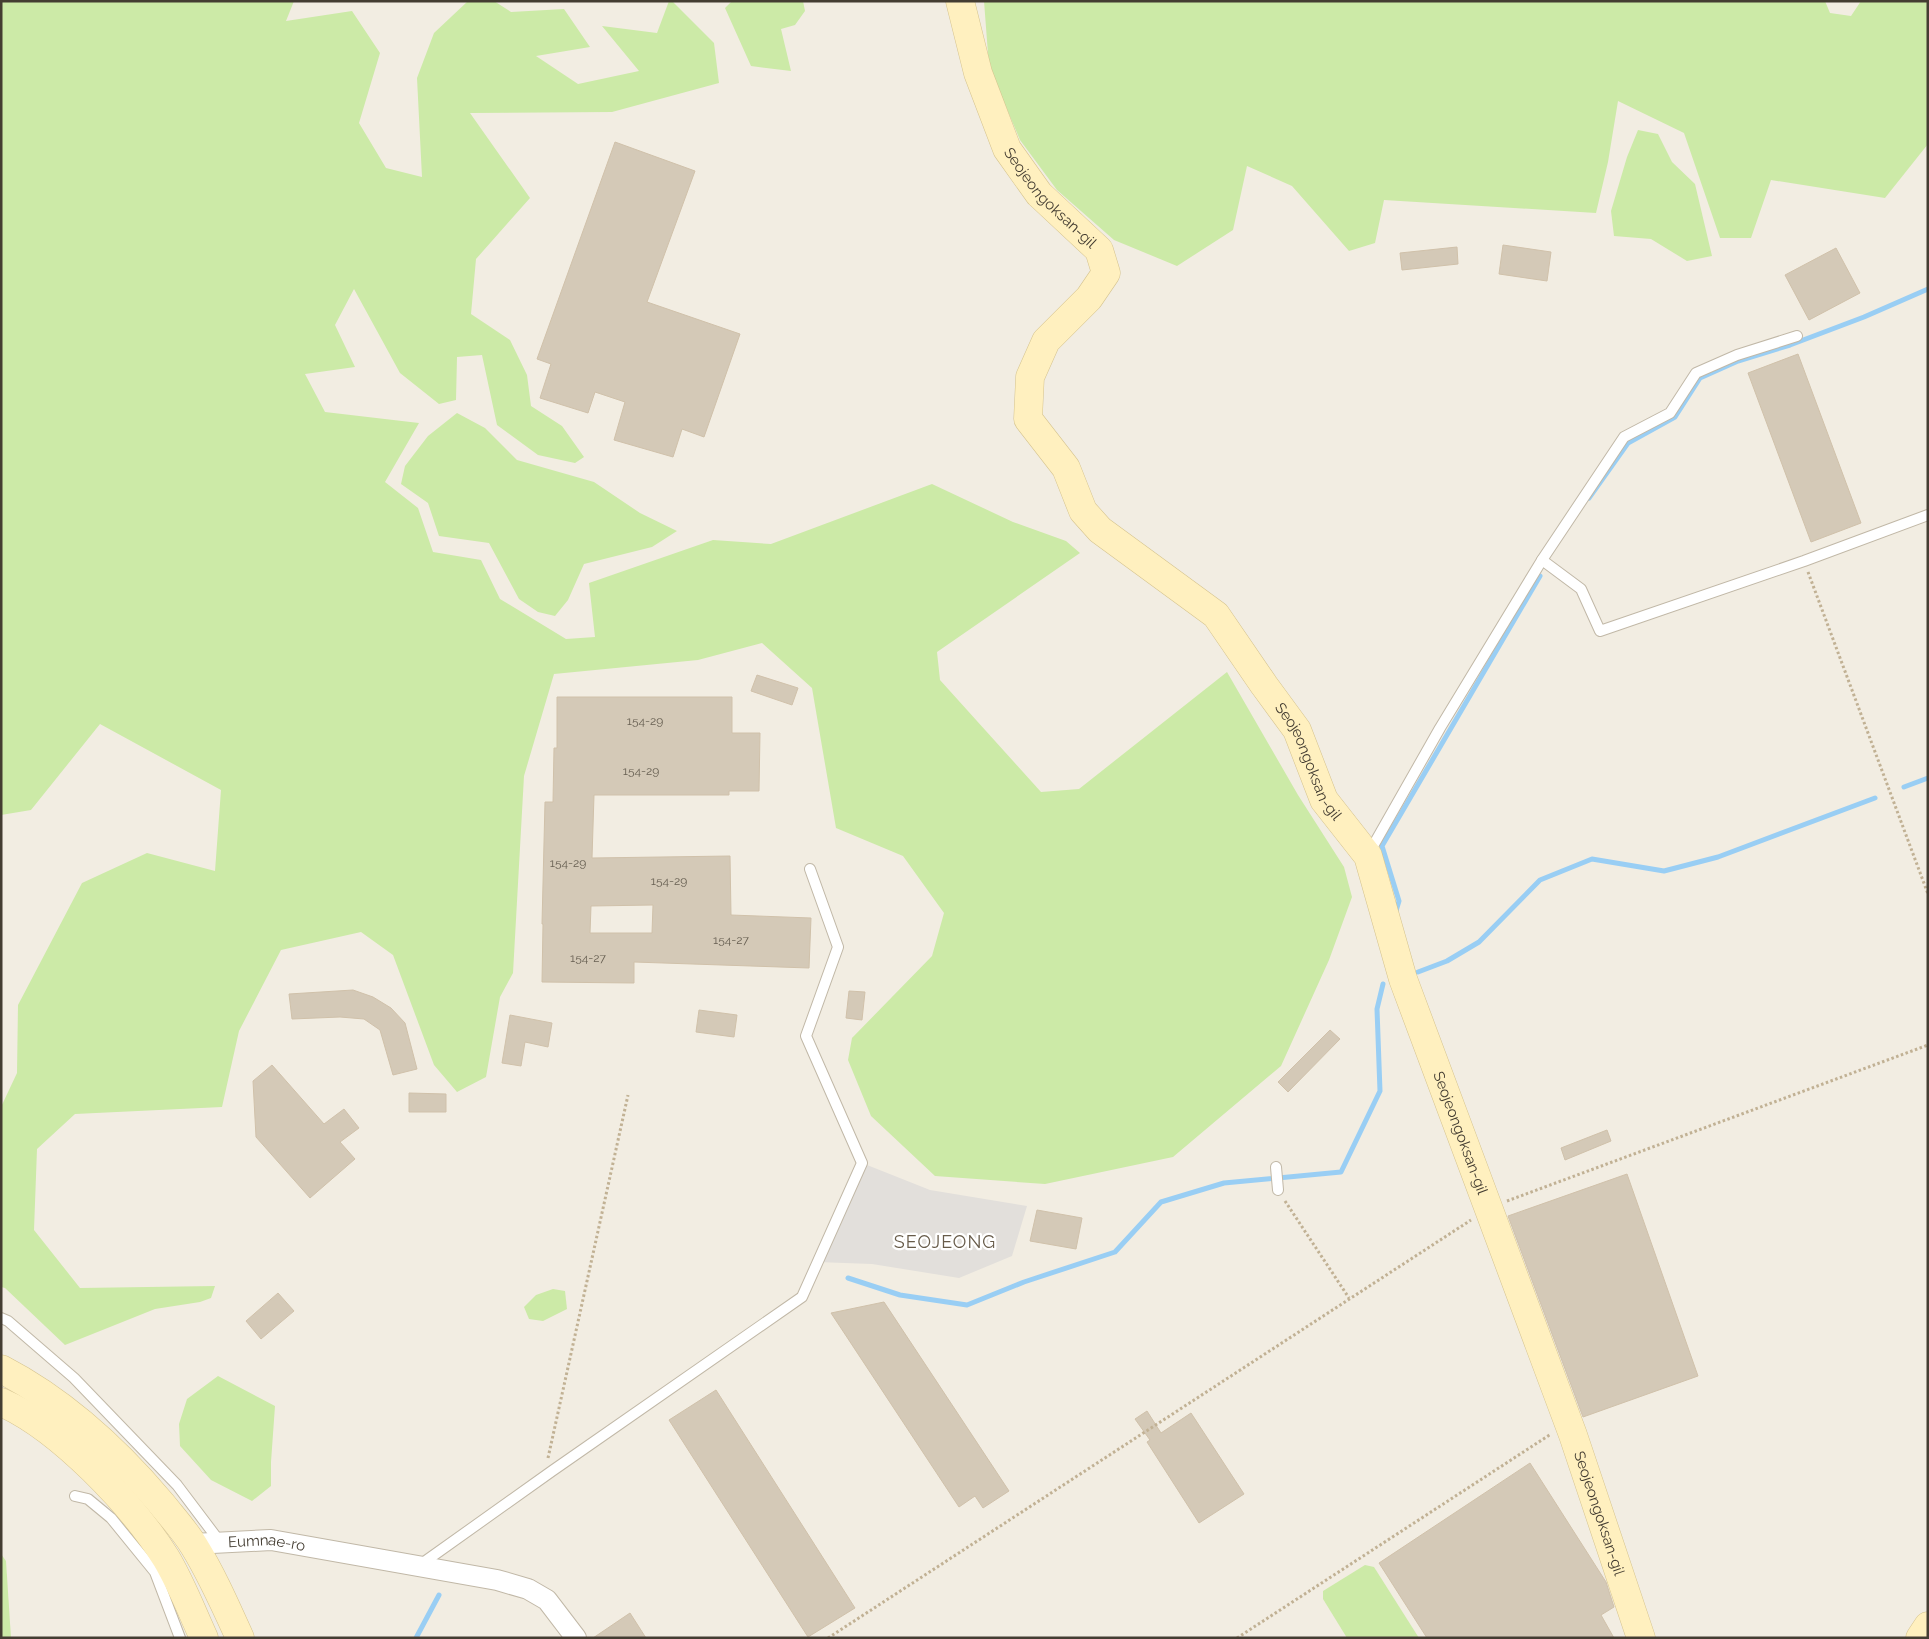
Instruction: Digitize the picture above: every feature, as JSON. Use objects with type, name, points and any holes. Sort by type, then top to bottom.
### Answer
[{"type":"street","name":"Seojeongoksan-gil","points":[[960,1],[978,73],[1007,149],[1039,194],[1099,250],[1106,273],[1089,298],[1046,341],[1030,377],[1028,419],[1066,468],[1083,511],[1100,530],[1216,615],[1264,686],[1297,730],[1324,800],[1368,856],[1403,979],[1568,1422],[1636,1636]]},
{"type":"street","points":[[1,1369],[22,1380],[75,1418],[113,1451],[207,1543],[225,1604],[240,1638]]},
{"type":"street","points":[[1,1402],[28,1416],[54,1435],[86,1464],[139,1521],[166,1559],[204,1638]]},
{"type":"street","name":"Eumnae-ro","points":[[207,1543],[271,1540],[497,1580],[528,1589],[546,1600],[576,1638]]},
{"type":"street","points":[[166,1559],[207,1543]]},
{"type":"street","points":[[1920,1638],[1928,1626]]},
{"type":"lane","points":[[1368,856],[1440,728],[1542,560],[1624,437],[1670,413],[1696,373],[1737,355],[1797,336]]},
{"type":"lane","points":[[1542,560],[1581,589],[1600,631],[1804,561],[1928,514]]},
{"type":"lane","points":[[419,1566],[802,1297],[862,1163],[806,1036],[838,947],[810,869]]},
{"type":"lane","points":[[1276,1167],[1278,1190]]},
{"type":"lane","points":[[1,1318],[8,1320],[74,1378],[177,1485],[207,1543]]},
{"type":"lane","points":[[75,1496],[88,1499],[111,1518],[155,1572],[180,1638]]},
{"type":"path","points":[[1804,561],[1928,894]]},
{"type":"path","points":[[828,1638],[1489,1208],[1928,1045]]},
{"type":"path","points":[[552,1471],[548,1458],[628,1095]]},
{"type":"path","points":[[1278,1190],[1349,1298]]},
{"type":"path","points":[[1237,1638],[1568,1422]]},
{"type":"green space","points":[[1,1],[294,1],[286,21],[352,11],[380,53],[359,123],[386,168],[422,177],[417,78],[434,33],[468,1],[494,1],[511,12],[564,9],[590,47],[536,56],[578,84],[639,71],[602,26],[657,33],[669,1],[672,1],[714,43],[719,83],[612,112],[470,113],[530,198],[476,259],[471,314],[510,340],[527,375],[531,406],[562,426],[584,457],[575,463],[538,455],[497,425],[482,355],[457,357],[456,400],[439,404],[400,373],[354,289],[335,325],[355,367],[305,374],[325,412],[419,423],[385,482],[418,508],[433,552],[481,560],[500,599],[566,639],[595,637],[589,583],[713,540],[771,544],[932,484],[1013,522],[1066,541],[1080,553],[937,652],[940,680],[1041,792],[1079,789],[1227,672],[1298,795],[1344,867],[1352,897],[1329,960],[1281,1066],[1173,1157],[1045,1184],[935,1176],[871,1116],[848,1060],[852,1038],[932,956],[944,913],[903,856],[836,828],[812,688],[762,643],[698,660],[554,674],[524,776],[513,973],[500,997],[486,1077],[457,1092],[434,1065],[393,955],[361,932],[281,950],[239,1031],[222,1107],[75,1114],[37,1149],[34,1230],[80,1288],[215,1286],[211,1298],[200,1302],[155,1309],[65,1345],[5,1288],[1,1287],[1,1107],[17,1073],[18,1005],[82,883],[147,853],[215,871],[221,790],[100,724],[31,810],[1,815]]},
{"type":"green space","points":[[732,1],[803,1],[805,11],[795,25],[781,29],[791,71],[751,66],[725,8]]},
{"type":"green space","points":[[984,1],[1825,1],[1830,13],[1851,16],[1861,1],[1928,1],[1928,144],[1885,198],[1771,180],[1751,238],[1720,238],[1684,133],[1618,101],[1608,162],[1596,213],[1384,200],[1375,243],[1349,251],[1292,186],[1247,166],[1233,230],[1177,266],[1114,240],[1057,190],[1020,140],[989,67]]},
{"type":"green space","points":[[1638,130],[1658,134],[1672,162],[1695,184],[1712,256],[1687,261],[1651,239],[1614,236],[1611,211],[1627,157]]},
{"type":"green space","points":[[457,413],[485,428],[517,460],[594,482],[640,513],[677,531],[652,547],[584,564],[568,600],[555,616],[538,612],[519,599],[489,543],[439,536],[428,503],[401,484],[405,466],[428,436]]},
{"type":"green space","points":[[553,1289],[565,1291],[567,1309],[543,1321],[529,1319],[524,1307],[536,1295]]},
{"type":"green space","points":[[218,1376],[275,1406],[271,1486],[252,1501],[211,1480],[180,1446],[179,1424],[187,1399]]},
{"type":"green space","points":[[1,1554],[6,1561],[11,1638],[1,1638]]},
{"type":"green space","points":[[1365,1565],[1374,1567],[1419,1638],[1347,1638],[1323,1599],[1323,1591]]},
{"type":"shaded area","points":[[862,1163],[930,1190],[1027,1206],[1012,1256],[959,1278],[872,1264],[817,1262]]},
{"type":"building","points":[[615,142],[695,171],[647,302],[740,334],[704,437],[682,429],[673,457],[614,440],[625,402],[595,392],[588,413],[540,398],[551,364],[537,359]]},
{"type":"building","points":[[1503,245],[1551,252],[1547,281],[1499,274]]},
{"type":"building","points":[[1457,247],[1458,264],[1402,270],[1400,253]]},
{"type":"building","points":[[1836,248],[1860,293],[1809,320],[1785,275]]},
{"type":"building","points":[[1798,354],[1861,523],[1811,542],[1748,373]]},
{"type":"building","points":[[757,675],[798,688],[792,705],[751,691]]},
{"type":"building","points":[[557,697],[732,697],[732,733],[760,733],[759,791],[729,791],[729,795],[594,795],[592,858],[730,856],[731,915],[811,918],[809,968],[634,962],[634,983],[542,982],[545,802],[553,802],[554,748],[557,748]],"holes":[[[653,905],[652,933],[590,933],[591,906]]]},
{"type":"building","points":[[353,990],[373,997],[391,1008],[405,1023],[417,1069],[393,1075],[380,1030],[364,1019],[340,1017],[292,1019],[289,994]]},
{"type":"building","points":[[849,991],[865,992],[862,1020],[846,1018]]},
{"type":"building","points":[[699,1010],[737,1015],[734,1037],[696,1032]]},
{"type":"building","points":[[510,1015],[552,1023],[548,1047],[525,1042],[521,1066],[502,1063]]},
{"type":"building","points":[[1330,1030],[1340,1039],[1288,1092],[1278,1082]]},
{"type":"building","points":[[272,1065],[324,1124],[344,1109],[359,1128],[340,1142],[355,1159],[310,1198],[256,1137],[253,1081]]},
{"type":"building","points":[[409,1093],[446,1094],[446,1112],[409,1112]]},
{"type":"building","points":[[1607,1130],[1611,1141],[1565,1160],[1561,1148]]},
{"type":"building","points":[[1627,1174],[1698,1376],[1583,1417],[1508,1216]]},
{"type":"building","points":[[1037,1210],[1082,1218],[1076,1249],[1030,1241]]},
{"type":"building","points":[[278,1293],[294,1311],[261,1339],[246,1321]]},
{"type":"building","points":[[884,1302],[1009,1491],[983,1508],[975,1496],[959,1507],[831,1313]]},
{"type":"building","points":[[716,1390],[855,1608],[808,1637],[669,1420]]},
{"type":"building","points":[[1147,1411],[1161,1433],[1191,1413],[1244,1494],[1199,1523],[1147,1442],[1150,1440],[1135,1419]]},
{"type":"building","points":[[1530,1463],[1606,1582],[1614,1607],[1601,1615],[1614,1638],[1427,1638],[1379,1563]]},
{"type":"building","points":[[630,1613],[646,1638],[593,1638]]},
{"type":"waterway","points":[[1589,498],[1628,443],[1675,417],[1700,378],[1738,361],[1790,345],[1864,317],[1928,289]]},
{"type":"waterway","points":[[1395,914],[1399,901],[1382,846],[1540,576]]},
{"type":"waterway","points":[[1904,787],[1928,778]]},
{"type":"waterway","points":[[1418,972],[1447,961],[1479,942],[1540,880],[1592,859],[1664,871],[1718,857],[1875,798]]},
{"type":"waterway","points":[[848,1278],[900,1295],[967,1305],[1024,1282],[1115,1252],[1161,1202],[1224,1183],[1341,1172],[1380,1091],[1377,1009],[1383,984]]},
{"type":"waterway","points":[[416,1638],[439,1595]]},
{"type":"district","name":"SEOJEONG","points":[[945,1242]]}]
